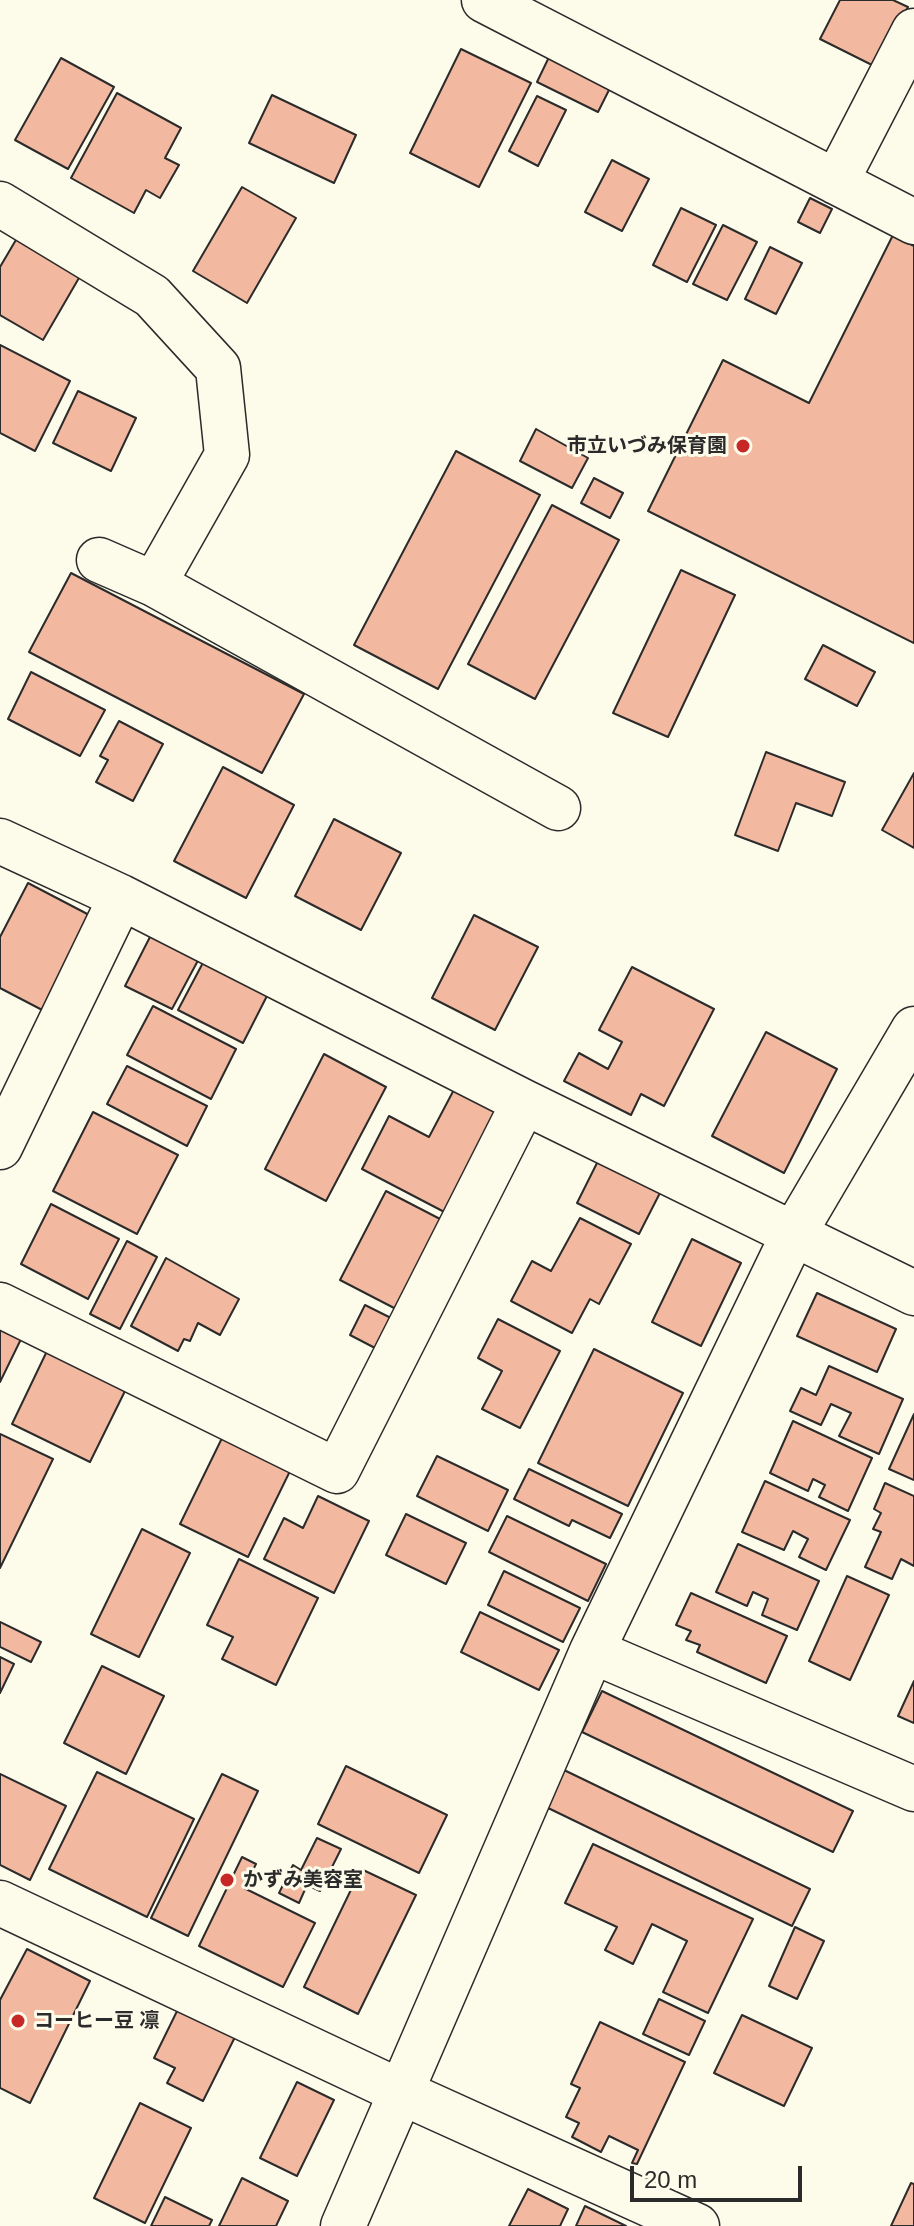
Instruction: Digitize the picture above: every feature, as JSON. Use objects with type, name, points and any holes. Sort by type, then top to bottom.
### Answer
[{"type":"street","points":[[484,0],[914,222]]},
{"type":"street","points":[[836,182],[914,31]]},
{"type":"street","points":[[0,204],[152,296],[218,368],[227,455],[154,584]]},
{"type":"street","points":[[99,560],[154,584],[558,808]]},
{"type":"street","points":[[0,841],[121,897],[524,1102],[914,1293]]},
{"type":"street","points":[[0,1147],[121,897]]},
{"type":"street","points":[[343,2226],[592,1651],[793,1235],[914,1029]]},
{"type":"street","points":[[0,1305],[337,1471],[524,1102]]},
{"type":"street","points":[[592,1651],[914,1789]]},
{"type":"street","points":[[0,1903],[401,2092],[697,2226]]},
{"type":"building","points":[[840,0],[893,0],[908,7],[878,68],[820,39]]},
{"type":"building","points":[[461,49],[531,83],[479,187],[410,153]]},
{"type":"building","points":[[550,55],[611,86],[598,112],[537,82]]},
{"type":"building","points":[[61,58],[114,87],[68,169],[15,140]]},
{"type":"building","points":[[117,93],[181,128],[165,158],[179,165],[160,198],[146,190],[134,213],[71,178]]},
{"type":"building","points":[[272,95],[356,135],[334,183],[249,143]]},
{"type":"building","points":[[537,96],[566,110],[538,166],[509,151]]},
{"type":"building","points":[[612,160],[649,179],[622,231],[585,212]]},
{"type":"building","points":[[242,187],[296,218],[247,303],[193,271]]},
{"type":"building","points":[[810,198],[832,209],[820,233],[798,222]]},
{"type":"building","points":[[681,208],[716,225],[687,282],[653,265]]},
{"type":"building","points":[[723,225],[757,242],[727,300],[693,284]]},
{"type":"building","points":[[20,233],[83,271],[43,340],[0,315],[0,267]]},
{"type":"building","points":[[893,235],[914,246],[914,643],[648,511],[723,360],[809,403]]},
{"type":"building","points":[[770,247],[802,263],[776,314],[745,299]]},
{"type":"building","points":[[0,345],[70,381],[35,451],[0,433]]},
{"type":"building","points":[[78,391],[136,418],[111,471],[53,443]]},
{"type":"building","points":[[536,429],[588,458],[572,488],[520,461]]},
{"type":"building","points":[[456,451],[540,495],[438,689],[354,645]]},
{"type":"building","points":[[594,478],[623,493],[610,518],[581,503]]},
{"type":"building","points":[[552,505],[619,540],[535,699],[468,664]]},
{"type":"building","points":[[681,570],[735,595],[668,737],[613,713]]},
{"type":"building","points":[[71,573],[304,694],[262,773],[29,652]]},
{"type":"building","points":[[823,645],[875,672],[857,706],[805,679]]},
{"type":"building","points":[[31,672],[105,710],[80,756],[8,719]]},
{"type":"building","points":[[119,721],[163,744],[133,801],[96,782],[108,760],[100,756]]},
{"type":"building","points":[[766,752],[845,782],[832,816],[796,803],[778,851],[735,835]]},
{"type":"building","points":[[223,767],[294,805],[246,898],[174,861]]},
{"type":"building","points":[[914,773],[914,848],[882,830]]},
{"type":"building","points":[[334,819],[401,853],[361,930],[295,896]]},
{"type":"building","points":[[28,883],[95,918],[46,1012],[0,988],[0,937]]},
{"type":"building","points":[[474,915],[538,947],[495,1030],[432,998]]},
{"type":"building","points":[[154,929],[202,953],[172,1009],[125,986]]},
{"type":"building","points":[[206,957],[270,990],[243,1043],[178,1010]]},
{"type":"building","points":[[632,967],[714,1009],[664,1106],[641,1094],[631,1115],[564,1081],[579,1053],[608,1069],[622,1042],[599,1030]]},
{"type":"building","points":[[153,1006],[236,1049],[211,1099],[127,1055]]},
{"type":"building","points":[[766,1032],[837,1069],[784,1173],[712,1136]]},
{"type":"building","points":[[324,1054],[386,1087],[326,1201],[265,1169]]},
{"type":"building","points":[[127,1066],[207,1106],[187,1146],[107,1104]]},
{"type":"building","points":[[458,1082],[507,1108],[452,1216],[362,1169],[389,1116],[429,1137]]},
{"type":"building","points":[[93,1112],[178,1155],[137,1234],[53,1191]]},
{"type":"building","points":[[601,1155],[663,1187],[639,1234],[577,1203]]},
{"type":"building","points":[[386,1191],[442,1220],[396,1309],[340,1280]]},
{"type":"building","points":[[51,1204],[119,1239],[88,1299],[21,1264]]},
{"type":"building","points":[[580,1218],[631,1244],[599,1304],[590,1299],[572,1333],[511,1301],[532,1261],[551,1271]]},
{"type":"building","points":[[692,1239],[741,1263],[701,1346],[652,1322]]},
{"type":"building","points":[[127,1241],[157,1257],[120,1329],[90,1314]]},
{"type":"building","points":[[166,1258],[239,1299],[220,1335],[198,1323],[190,1341],[184,1339],[178,1351],[131,1326]]},
{"type":"building","points":[[817,1293],[896,1329],[877,1372],[797,1336]]},
{"type":"building","points":[[365,1305],[391,1318],[375,1348],[350,1335]]},
{"type":"building","points":[[498,1319],[560,1351],[520,1428],[482,1409],[502,1371],[478,1358]]},
{"type":"building","points":[[0,1322],[24,1333],[0,1382]]},
{"type":"building","points":[[594,1349],[683,1393],[628,1506],[538,1463]]},
{"type":"building","points":[[47,1351],[126,1389],[90,1462],[12,1424]]},
{"type":"building","points":[[829,1366],[903,1399],[879,1454],[839,1436],[851,1413],[831,1404],[821,1425],[790,1411],[801,1388],[816,1395]]},
{"type":"building","points":[[914,1414],[914,1480],[889,1469]]},
{"type":"building","points":[[793,1421],[872,1458],[848,1511],[819,1497],[825,1485],[813,1479],[808,1491],[770,1473]]},
{"type":"building","points":[[0,1434],[53,1459],[0,1568]]},
{"type":"building","points":[[224,1434],[292,1467],[248,1557],[180,1524]]},
{"type":"building","points":[[437,1456],[508,1490],[488,1531],[417,1496]]},
{"type":"building","points":[[529,1469],[622,1514],[610,1538],[572,1520],[569,1526],[514,1499]]},
{"type":"building","points":[[765,1481],[850,1520],[826,1570],[799,1557],[808,1539],[793,1531],[784,1550],[742,1532]]},
{"type":"building","points":[[885,1483],[914,1496],[914,1566],[901,1559],[892,1579],[865,1567],[881,1532],[873,1529],[881,1513],[874,1509]]},
{"type":"building","points":[[318,1496],[369,1521],[334,1593],[264,1559],[284,1518],[303,1528]]},
{"type":"building","points":[[406,1514],[466,1543],[446,1584],[386,1555]]},
{"type":"building","points":[[507,1516],[606,1564],[588,1601],[489,1552]]},
{"type":"building","points":[[142,1529],[190,1553],[139,1657],[91,1634]]},
{"type":"building","points":[[738,1544],[819,1581],[797,1630],[762,1615],[768,1599],[753,1592],[747,1606],[716,1592]]},
{"type":"building","points":[[239,1559],[318,1598],[276,1685],[222,1659],[233,1637],[207,1625]]},
{"type":"building","points":[[504,1571],[580,1608],[563,1642],[488,1605]]},
{"type":"building","points":[[847,1576],[889,1595],[850,1680],[809,1661]]},
{"type":"building","points":[[691,1593],[787,1636],[766,1683],[697,1652],[700,1645],[686,1640],[691,1631],[676,1625]]},
{"type":"building","points":[[480,1612],[559,1650],[539,1690],[461,1652]]},
{"type":"building","points":[[0,1622],[41,1642],[31,1662],[0,1647]]},
{"type":"building","points":[[0,1657],[14,1664],[0,1693]]},
{"type":"building","points":[[102,1666],[164,1696],[126,1774],[64,1743]]},
{"type":"building","points":[[914,1681],[914,1723],[898,1716]]},
{"type":"building","points":[[602,1691],[853,1811],[833,1852],[582,1732]]},
{"type":"building","points":[[346,1766],[447,1815],[419,1873],[318,1824]]},
{"type":"building","points":[[564,1770],[810,1889],[792,1926],[546,1807]]},
{"type":"building","points":[[97,1772],[194,1819],[147,1917],[49,1869]]},
{"type":"building","points":[[0,1774],[66,1806],[30,1880],[0,1865]]},
{"type":"building","points":[[222,1774],[258,1791],[188,1936],[151,1918]]},
{"type":"building","points":[[317,1838],[341,1849],[320,1891],[307,1885],[299,1903],[279,1893],[293,1865],[301,1870]]},
{"type":"building","points":[[593,1844],[753,1919],[708,2013],[663,1992],[687,1941],[652,1924],[633,1964],[605,1950],[617,1927],[565,1903]]},
{"type":"building","points":[[242,1857],[256,1864],[244,1888],[315,1923],[283,1987],[199,1946]]},
{"type":"building","points":[[361,1869],[416,1895],[358,2014],[304,1987]]},
{"type":"building","points":[[795,1927],[824,1941],[797,1999],[769,1986]]},
{"type":"building","points":[[27,1949],[90,1981],[30,2103],[0,2088],[0,2000]]},
{"type":"building","points":[[659,1999],[705,2021],[689,2055],[643,2034]]},
{"type":"building","points":[[181,2003],[238,2031],[203,2101],[167,2083],[175,2068],[154,2058]]},
{"type":"building","points":[[742,2015],[812,2048],[784,2106],[714,2073]]},
{"type":"building","points":[[600,2022],[685,2062],[637,2164],[632,2163],[638,2150],[609,2136],[601,2152],[572,2137],[579,2123],[566,2117],[580,2088],[571,2084]]},
{"type":"building","points":[[297,2082],[334,2100],[297,2176],[260,2158]]},
{"type":"building","points":[[140,2103],[191,2128],[145,2223],[94,2198]]},
{"type":"building","points":[[242,2178],[288,2201],[276,2226],[219,2226]]},
{"type":"building","points":[[911,2183],[914,2184],[914,2226],[891,2226]]},
{"type":"building","points":[[528,2189],[568,2209],[560,2226],[509,2226]]},
{"type":"building","points":[[165,2197],[212,2220],[209,2226],[151,2226]]},
{"type":"building","points":[[585,2206],[626,2226],[576,2226]]},
{"type":"place","name":"市立いづみ保育園","points":[[743,446]]},
{"type":"place","name":"かずみ美容室","points":[[227,1880]]},
{"type":"place","name":"コーヒー豆 凛","points":[[18,2021]]}]
